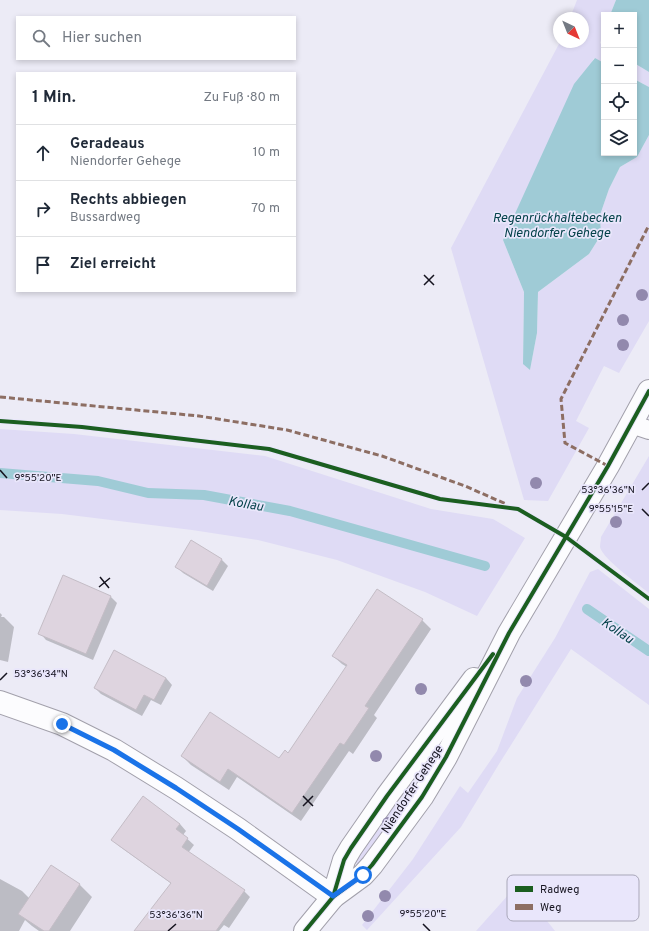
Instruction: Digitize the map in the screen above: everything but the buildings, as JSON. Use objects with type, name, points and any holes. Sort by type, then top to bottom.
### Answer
[{"type":"street","name":"Niendorfer Gehege","points":[[305,931],[333,896],[363,875],[372,866],[422,797],[446,757],[509,633],[608,466],[640,427],[649,391]]},
{"type":"street","name":"Niendorfer Gehege","points":[[333,896],[344,860],[351,848],[387,796],[509,633]]},
{"type":"street","points":[[0,702],[62,724],[114,750],[176,788],[238,829],[333,896]]},
{"type":"shaded area","points":[[577,0],[616,0],[611,12],[601,12],[601,62],[594,58],[503,240],[524,292],[523,363],[530,370],[537,333],[538,292],[589,254],[601,235],[600,215],[609,189],[620,167],[637,157],[649,135],[649,321],[619,373],[604,366],[576,421],[589,428],[548,501],[524,500],[451,248],[557,48],[589,48],[589,12],[572,12]]},
{"type":"shaded area","points":[[637,65],[649,72],[649,87],[637,81]]},
{"type":"shaded area","points":[[0,429],[74,434],[265,456],[431,509],[493,519],[525,538],[477,616],[425,592],[337,560],[258,540],[192,530],[62,514],[0,510]]},
{"type":"shaded area","points":[[649,456],[649,593],[607,558],[600,547],[601,537]]},
{"type":"shaded area","points":[[598,569],[649,609],[649,705],[571,649],[461,827],[367,930],[362,925],[413,859],[460,786],[468,793],[497,751],[517,698],[555,638],[590,572]]},
{"type":"shaded area","points":[[394,802],[404,809],[359,865],[355,860]]},
{"type":"shaded area","points":[[507,896],[507,921],[547,921],[555,931],[476,931]]},
{"type":"water","points":[[616,0],[649,0],[649,72],[637,65],[637,12],[611,12]]},
{"type":"water","name":"Regenrückhaltebecken Niendorfer Gehege","points":[[595,58],[601,61],[601,156],[637,156],[637,81],[649,87],[649,135],[637,157],[620,167],[609,189],[600,215],[601,235],[589,254],[538,292],[537,333],[530,370],[523,364],[524,292],[503,240],[574,84]]},
{"type":"waterway","name":"Kollau","points":[[0,473],[98,481],[148,493],[204,495],[290,511],[485,566]]},
{"type":"waterway","name":"Kollau","points":[[587,609],[649,651]]},
{"type":"marked path","points":[[608,466],[565,443],[561,399],[649,225]]},
{"type":"marked path","points":[[0,397],[199,416],[287,430],[382,456],[465,486],[506,504]]},
{"type":"cycle path","points":[[305,931],[333,897],[363,875],[372,865],[422,797],[446,757],[509,633],[608,466],[649,391]]},
{"type":"cycle path","points":[[0,421],[82,427],[269,449],[440,499],[518,509],[566,537],[649,599]]},
{"type":"cycle path","points":[[333,897],[344,860],[351,848],[387,796],[493,654]]},
{"type":"route","points":[[62,724],[114,750],[176,788],[238,829],[333,896],[363,875]]}]
